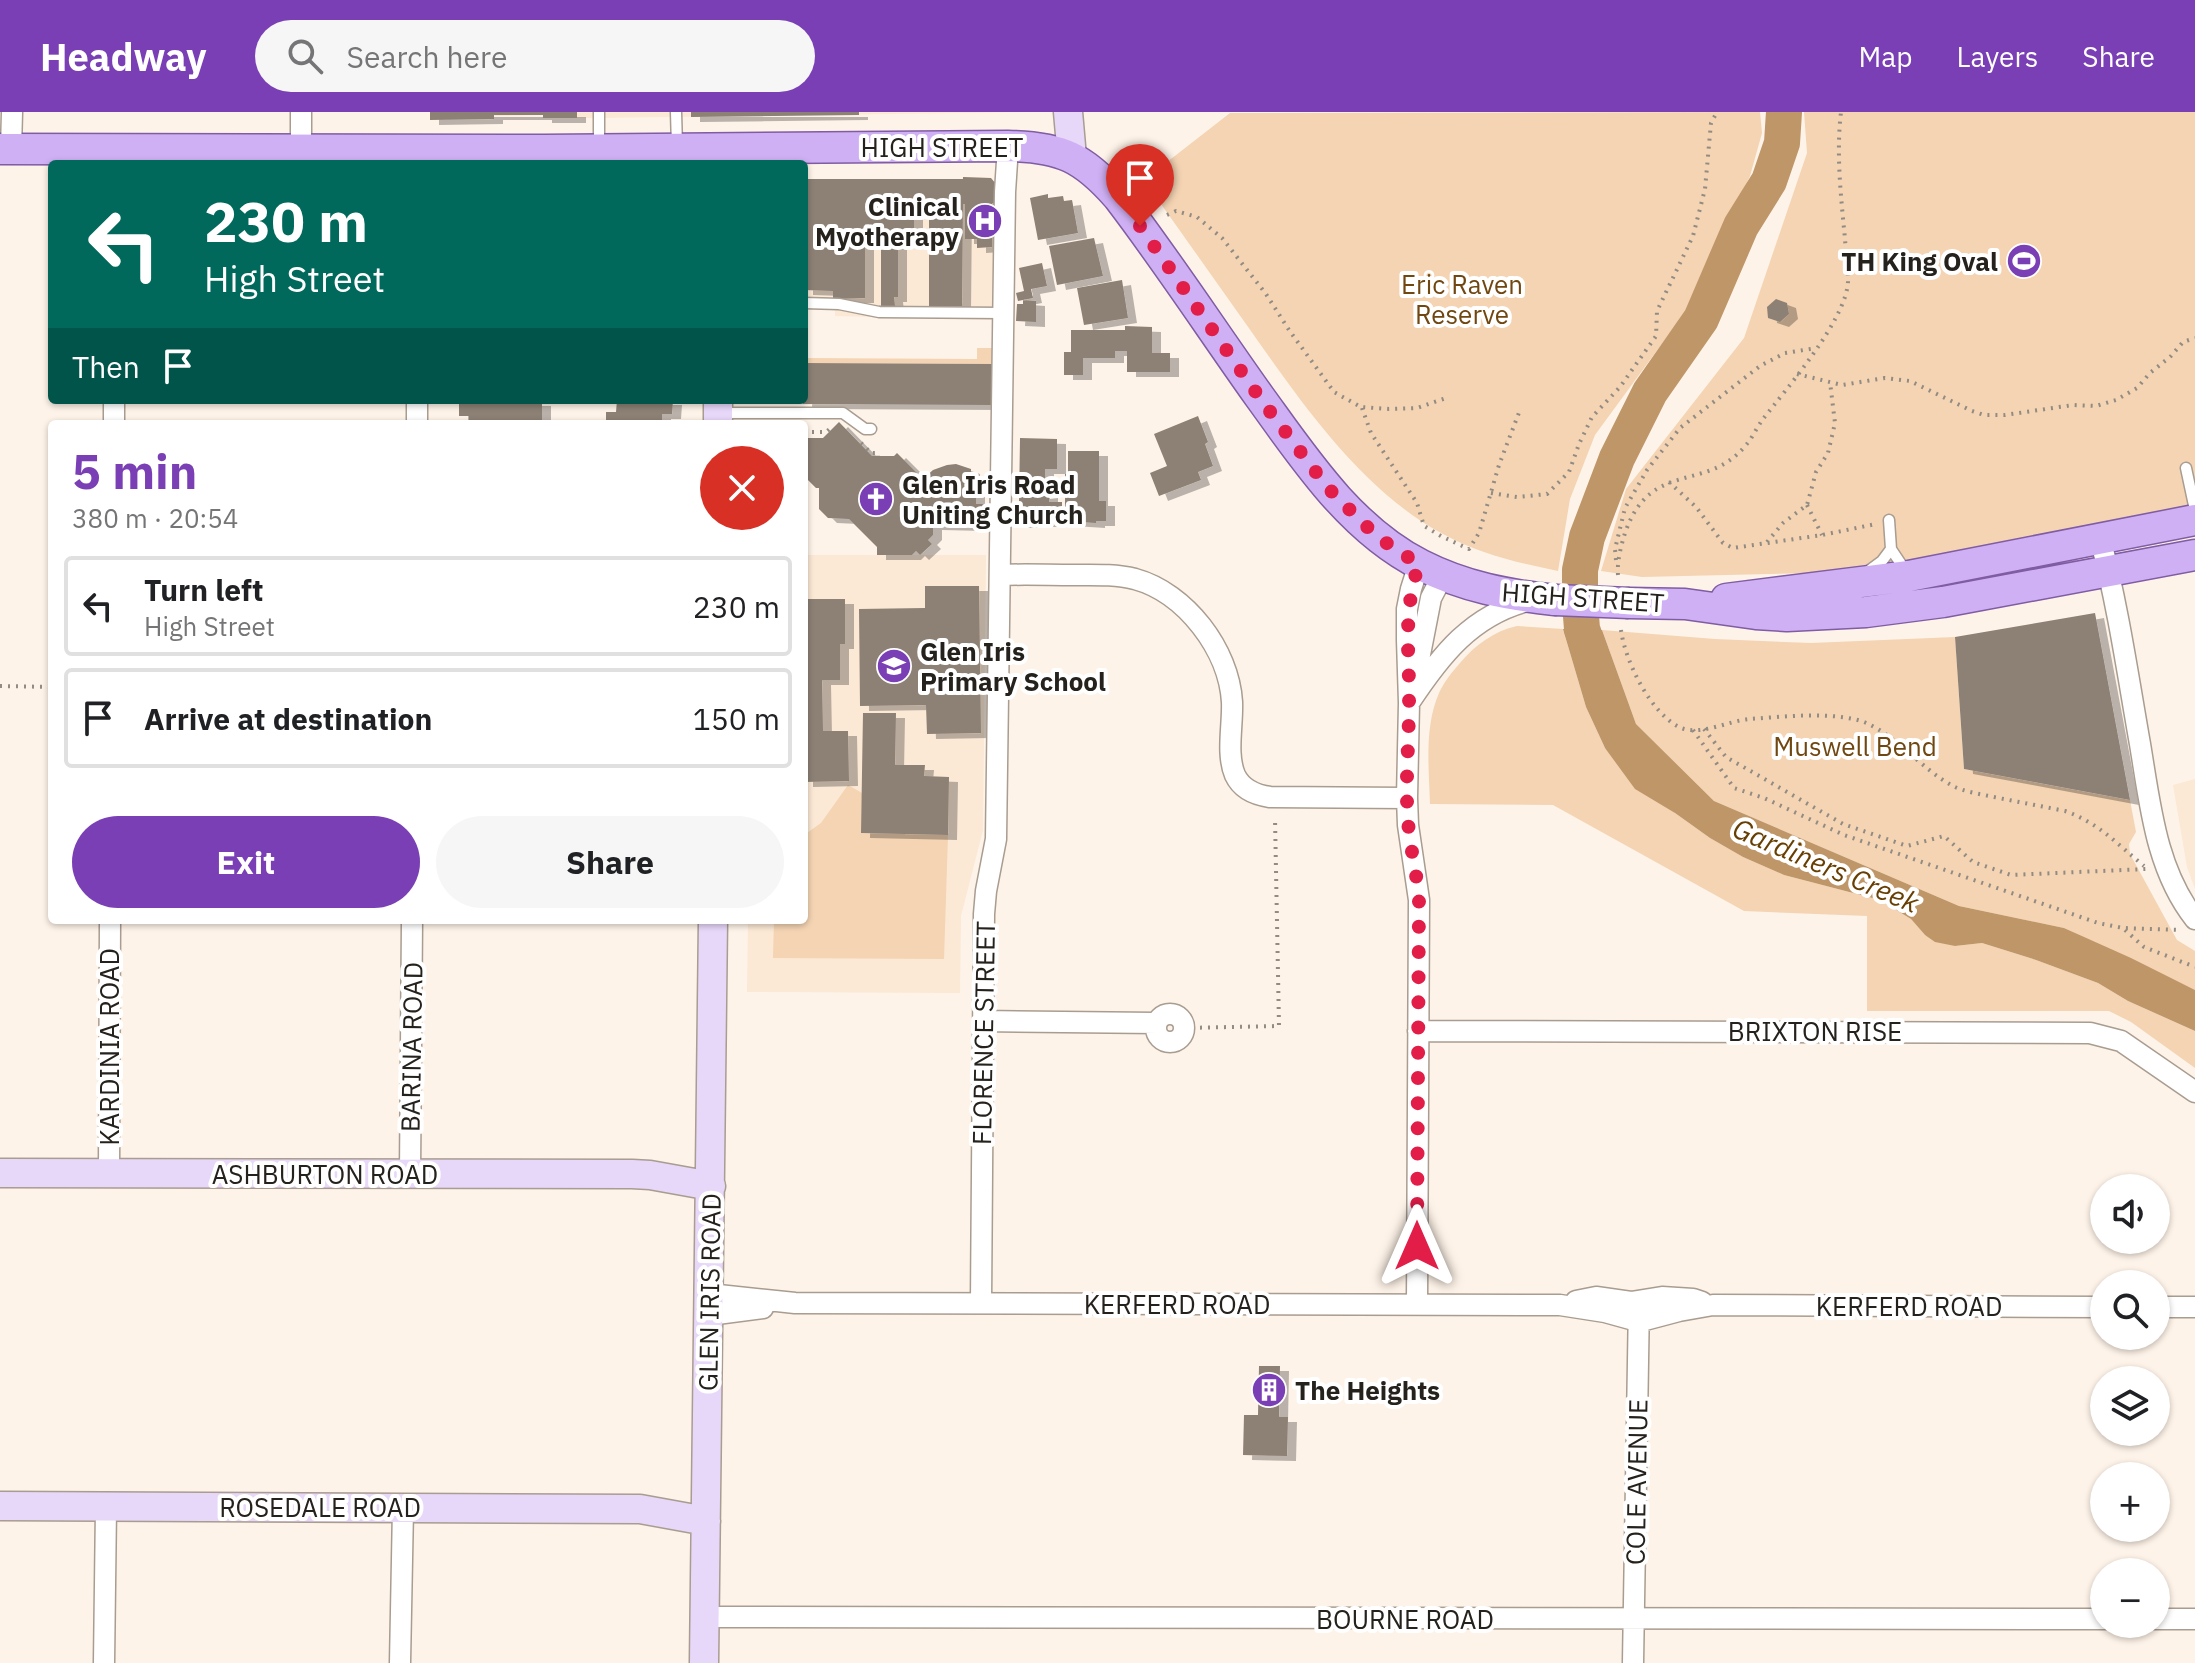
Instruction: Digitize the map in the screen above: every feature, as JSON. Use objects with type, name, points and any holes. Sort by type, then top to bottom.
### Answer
[{"type":"main road","name":"HIGH STREET","points":[[6,149],[117,157],[301,149],[420,156],[677,150],[718,157],[1008,146],[1048,148],[1072,157],[1105,182],[1328,488],[1389,545],[1431,570],[1490,591],[1547,599],[1625,616],[1685,604],[1909,576],[2195,520]]},
{"type":"main road","name":"HIGH STREET","points":[[1685,604],[1787,616],[1866,612],[1943,602],[2195,555]]},
{"type":"street","points":[[6,149],[12,112]]},
{"type":"street","points":[[301,112],[301,149]]},
{"type":"street","points":[[1068,112],[1072,157]]},
{"type":"street","name":"FLORENCE STREET","points":[[981,1303],[984,914],[996,839],[1008,146]]},
{"type":"street","points":[[2100,538],[2109,572],[2158,845],[2191,924]]},
{"type":"street","points":[[1417,1304],[1419,900],[1407,798],[1409,703],[1431,598],[1431,570]]},
{"type":"street","points":[[1000,575],[1118,576],[1150,584],[1181,605],[1206,633],[1223,664],[1232,703],[1234,769],[1240,782],[1252,793],[1270,797],[1407,798]]},
{"type":"street","points":[[1409,703],[1443,654],[1461,636],[1502,610],[1519,603],[1547,599]]},
{"type":"street","name":"KARDINIA ROAD","points":[[109,1173],[110,924]]},
{"type":"street","name":"BARINA ROAD","points":[[410,1174],[412,924]]},
{"type":"street","name":"GLEN IRIS ROAD","points":[[704,1663],[713,924]]},
{"type":"street","points":[[983,1021],[1156,1023],[1159,1038],[1167,1042],[1181,1038],[1184,1028]]},
{"type":"street","name":"BRIXTON RISE","points":[[1418,1031],[2090,1033],[2121,1041],[2195,1092]]},
{"type":"street","name":"ASHBURTON ROAD","points":[[0,1173],[711,1175]]},
{"type":"street","name":"KERFERD ROAD","points":[[709,1305],[1417,1304],[1560,1305],[1639,1311],[1662,1297],[1679,1297],[1713,1305],[2090,1307]]},
{"type":"street","points":[[2170,1307],[2195,1307]]},
{"type":"street","name":"COLE AVENUE","points":[[1633,1663],[1639,1311]]},
{"type":"street","name":"ROSEDALE ROAD","points":[[0,1506],[706,1509]]},
{"type":"street","points":[[104,1663],[106,1507]]},
{"type":"street","points":[[400,1663],[403,1508]]},
{"type":"street","name":"BOURNE ROAD","points":[[705,1617],[2090,1619]]},
{"type":"street","points":[[2170,1619],[2195,1619]]},
{"type":"lane","points":[[599,112],[599,150]]},
{"type":"lane","points":[[676,112],[677,150]]},
{"type":"lane","points":[[808,303],[839,304],[879,312],[1003,313]]},
{"type":"lane","points":[[718,412],[762,419],[843,413],[865,429],[871,429]]},
{"type":"lane","points":[[2186,468],[2195,510]]},
{"type":"lane","points":[[1884,521],[1891,549],[1909,576]]},
{"type":"lane","points":[[1852,583],[1882,561],[1891,549]]},
{"type":"path","points":[[1491,493],[1517,497],[1547,494],[1569,472],[1592,417],[1620,387],[1656,336],[1657,311],[1693,236],[1705,189],[1711,123],[1717,112]]},
{"type":"path","points":[[1617,567],[1628,526],[1646,496],[1669,482],[1725,464],[1736,455],[1817,348],[1840,310],[1848,281],[1840,163],[1841,113]]},
{"type":"path","points":[[1167,215],[1176,211],[1197,217],[1222,238],[1266,294],[1334,392],[1361,407],[1389,409],[1417,408],[1449,397]]},
{"type":"path","points":[[1797,374],[1842,385],[1885,378],[1910,381],[1972,411],[1984,415],[2005,415],[2073,405],[2106,404],[2137,388],[2183,342],[2195,338]]},
{"type":"path","points":[[1618,575],[1615,549],[1625,508],[1647,470],[1680,428],[1760,366],[1785,353],[1817,348]]},
{"type":"path","points":[[1767,542],[1783,523],[1807,505],[1816,472],[1828,453],[1835,423],[1830,382]]},
{"type":"path","points":[[1361,407],[1371,433],[1417,503],[1424,526],[1469,549],[1479,533],[1520,410]]},
{"type":"path","points":[[808,432],[826,432],[839,421]]},
{"type":"path","points":[[860,442],[878,456]]},
{"type":"path","points":[[1669,482],[1696,507],[1727,546],[1733,548],[1822,535],[1884,521]]},
{"type":"path","points":[[1807,505],[1822,535]]},
{"type":"path","points":[[1625,616],[1624,649],[1651,701],[1677,726],[1693,730],[1732,721],[1807,716],[1853,719],[1881,732],[1956,788],[2065,811],[2105,830],[2121,846]]},
{"type":"path","points":[[0,686],[48,687]]},
{"type":"path","points":[[1704,729],[1726,757],[1805,803],[1843,824],[1907,846],[1944,836],[1973,862],[2011,875],[2148,869]]},
{"type":"path","points":[[1693,730],[1734,788],[1764,798],[1844,835],[2098,923],[2123,928],[2191,924]]},
{"type":"path","points":[[1184,1028],[1279,1026],[1275,818]]},
{"type":"path","points":[[2123,928],[2144,947],[2195,967]]},
{"type":"shaded area","points":[[430,112],[1035,112],[544,118],[543,115]]},
{"type":"shaded area","points":[[991,178],[996,184],[994,320],[835,316],[835,309],[808,308],[808,179]]},
{"type":"shaded area","name":"Glen Iris Primary School","points":[[808,555],[986,555],[983,830],[961,916],[960,993],[747,992],[748,924],[808,924]]},
{"type":"shaded area","points":[[2195,779],[2195,889],[2187,867],[2173,785]]},
{"type":"green space","name":"Eric Raven Reserve","points":[[1760,112],[1762,133],[1750,176],[1688,308],[1595,435],[1570,499],[1558,571],[1499,557],[1443,534],[1413,515],[1358,468],[1333,441],[1266,353],[1144,180],[1230,113]]},
{"type":"green space","points":[[1804,112],[2195,112],[2195,508],[1852,572],[1642,577],[1601,571],[1626,489],[1744,338],[1807,153]]},
{"type":"green space","points":[[977,348],[994,348],[994,364],[808,363],[808,358],[977,359]]},
{"type":"green space","points":[[1517,626],[1563,629],[1586,707],[1605,748],[1675,813],[1710,838],[1784,875],[1880,900],[1911,919],[1925,935],[1955,946],[1982,943],[2098,983],[2128,1001],[2195,1031],[2195,1068],[2131,1022],[2109,1011],[1867,1011],[1867,916],[1744,911],[1553,805],[1430,804],[1429,734],[1439,693],[1472,650],[1493,635]]},
{"type":"green space","name":"Muswell Bend","points":[[1602,630],[1811,643],[1955,637],[1964,769],[2130,800],[2136,832],[2129,844],[2130,854],[2177,940],[2195,951],[2195,990],[2064,928],[1959,906],[1714,801],[1636,724]]},
{"type":"green space","points":[[848,785],[862,793],[861,833],[948,835],[944,959],[773,958],[774,924],[808,924],[808,832],[821,823]]},
{"type":"water","points":[[1563,629],[1602,630],[1636,724],[1714,801],[1959,906],[2064,928],[2131,958],[2195,990],[2195,1031],[2128,1001],[2098,983],[2036,960],[1982,943],[1955,946],[1935,942],[1911,919],[1880,900],[1784,875],[1710,838],[1635,789],[1605,748],[1586,707]]},
{"type":"building","points":[[430,112],[577,112],[577,118],[494,115],[494,119],[430,120]]},
{"type":"building","points":[[691,112],[859,112],[859,115],[691,117]]},
{"type":"building","points":[[991,178],[996,184],[996,203],[992,203],[992,247],[977,248],[977,239],[965,239],[963,204],[962,306],[929,306],[929,206],[914,206],[914,236],[908,236],[908,229],[898,229],[898,297],[894,297],[895,306],[881,306],[881,241],[869,240],[869,224],[865,224],[865,298],[833,299],[833,291],[808,290],[808,179]]},
{"type":"building","points":[[1048,194],[1048,198],[1063,196],[1064,201],[1072,200],[1078,233],[1038,240],[1030,198]]},
{"type":"building","points":[[1094,238],[1103,276],[1057,285],[1049,246]]},
{"type":"building","points":[[1042,263],[1047,286],[1031,289],[1033,298],[1018,301],[1016,293],[1024,291],[1019,268]]},
{"type":"building","points":[[1122,280],[1128,318],[1084,325],[1077,288]]},
{"type":"building","points":[[1776,299],[1787,303],[1789,314],[1780,322],[1768,318],[1767,307]]},
{"type":"building","points":[[1023,300],[1036,301],[1036,322],[1016,321],[1017,304],[1023,304]]},
{"type":"building","points":[[1125,326],[1152,327],[1152,353],[1170,353],[1170,372],[1127,372],[1127,351],[1115,351],[1115,358],[1083,358],[1083,375],[1064,375],[1064,352],[1071,352],[1071,330],[1125,330]]},
{"type":"building","points":[[808,363],[994,364],[993,405],[803,404],[808,404]]},
{"type":"building","points":[[459,404],[542,404],[542,420],[469,420],[469,416],[459,416]]},
{"type":"building","points":[[617,404],[673,404],[672,414],[662,414],[662,420],[606,420],[606,412],[616,412]]},
{"type":"building","points":[[1198,416],[1213,466],[1198,472],[1201,480],[1159,496],[1150,473],[1167,466],[1154,434]]},
{"type":"building","name":"Glen Iris Road Uniting Church","points":[[839,422],[872,456],[894,456],[897,453],[923,479],[933,470],[947,465],[956,464],[971,469],[971,489],[976,489],[976,504],[989,504],[988,519],[975,519],[976,526],[933,525],[933,535],[928,540],[932,544],[920,555],[916,551],[912,555],[877,555],[877,547],[849,519],[828,518],[819,509],[819,488],[808,480],[808,438],[823,438]]},
{"type":"building","points":[[1020,438],[1057,439],[1057,469],[1045,469],[1041,494],[1049,493],[1049,502],[1062,502],[1062,522],[1042,522],[1042,517],[1033,517],[1033,523],[1015,523],[1015,503],[1019,503]]},
{"type":"building","points":[[1068,451],[1099,451],[1099,501],[1106,501],[1106,521],[1065,521]]},
{"type":"building","points":[[925,586],[979,586],[981,733],[927,734],[926,705],[860,706],[859,609],[925,608]]},
{"type":"building","points":[[808,599],[845,599],[845,644],[840,644],[840,680],[822,680],[823,731],[848,731],[849,781],[808,782]]},
{"type":"building","points":[[2095,613],[2130,800],[1964,769],[1955,637]]},
{"type":"building","points":[[863,713],[896,713],[895,765],[925,765],[924,776],[949,777],[948,835],[861,833]]},
{"type":"building","name":"The Heights","points":[[1259,1366],[1280,1366],[1279,1417],[1288,1417],[1287,1456],[1243,1455],[1244,1415],[1258,1415]]},
{"type":"waterway","name":"Gardiners Creek","points":[[1598,675],[1582,629],[1580,570],[1587,537],[1617,458],[1650,392],[1701,319],[1741,226],[1769,181],[1782,143],[1784,112]]},
{"type":"place","name":"Clinical Myotherapy","points":[[985,221]]},
{"type":"place","name":"TH King Oval","points":[[2024,261]]},
{"type":"place","name":"Glen Iris Road Uniting Church","points":[[876,499]]},
{"type":"place","name":"Glen Iris Primary School","points":[[894,666]]},
{"type":"place","name":"The Heights","points":[[1269,1390]]},
{"type":"route","points":[[1140,226],[1262,401],[1328,488],[1366,526],[1419,564],[1407,609],[1408,825],[1419,900],[1417,1246]]}]
